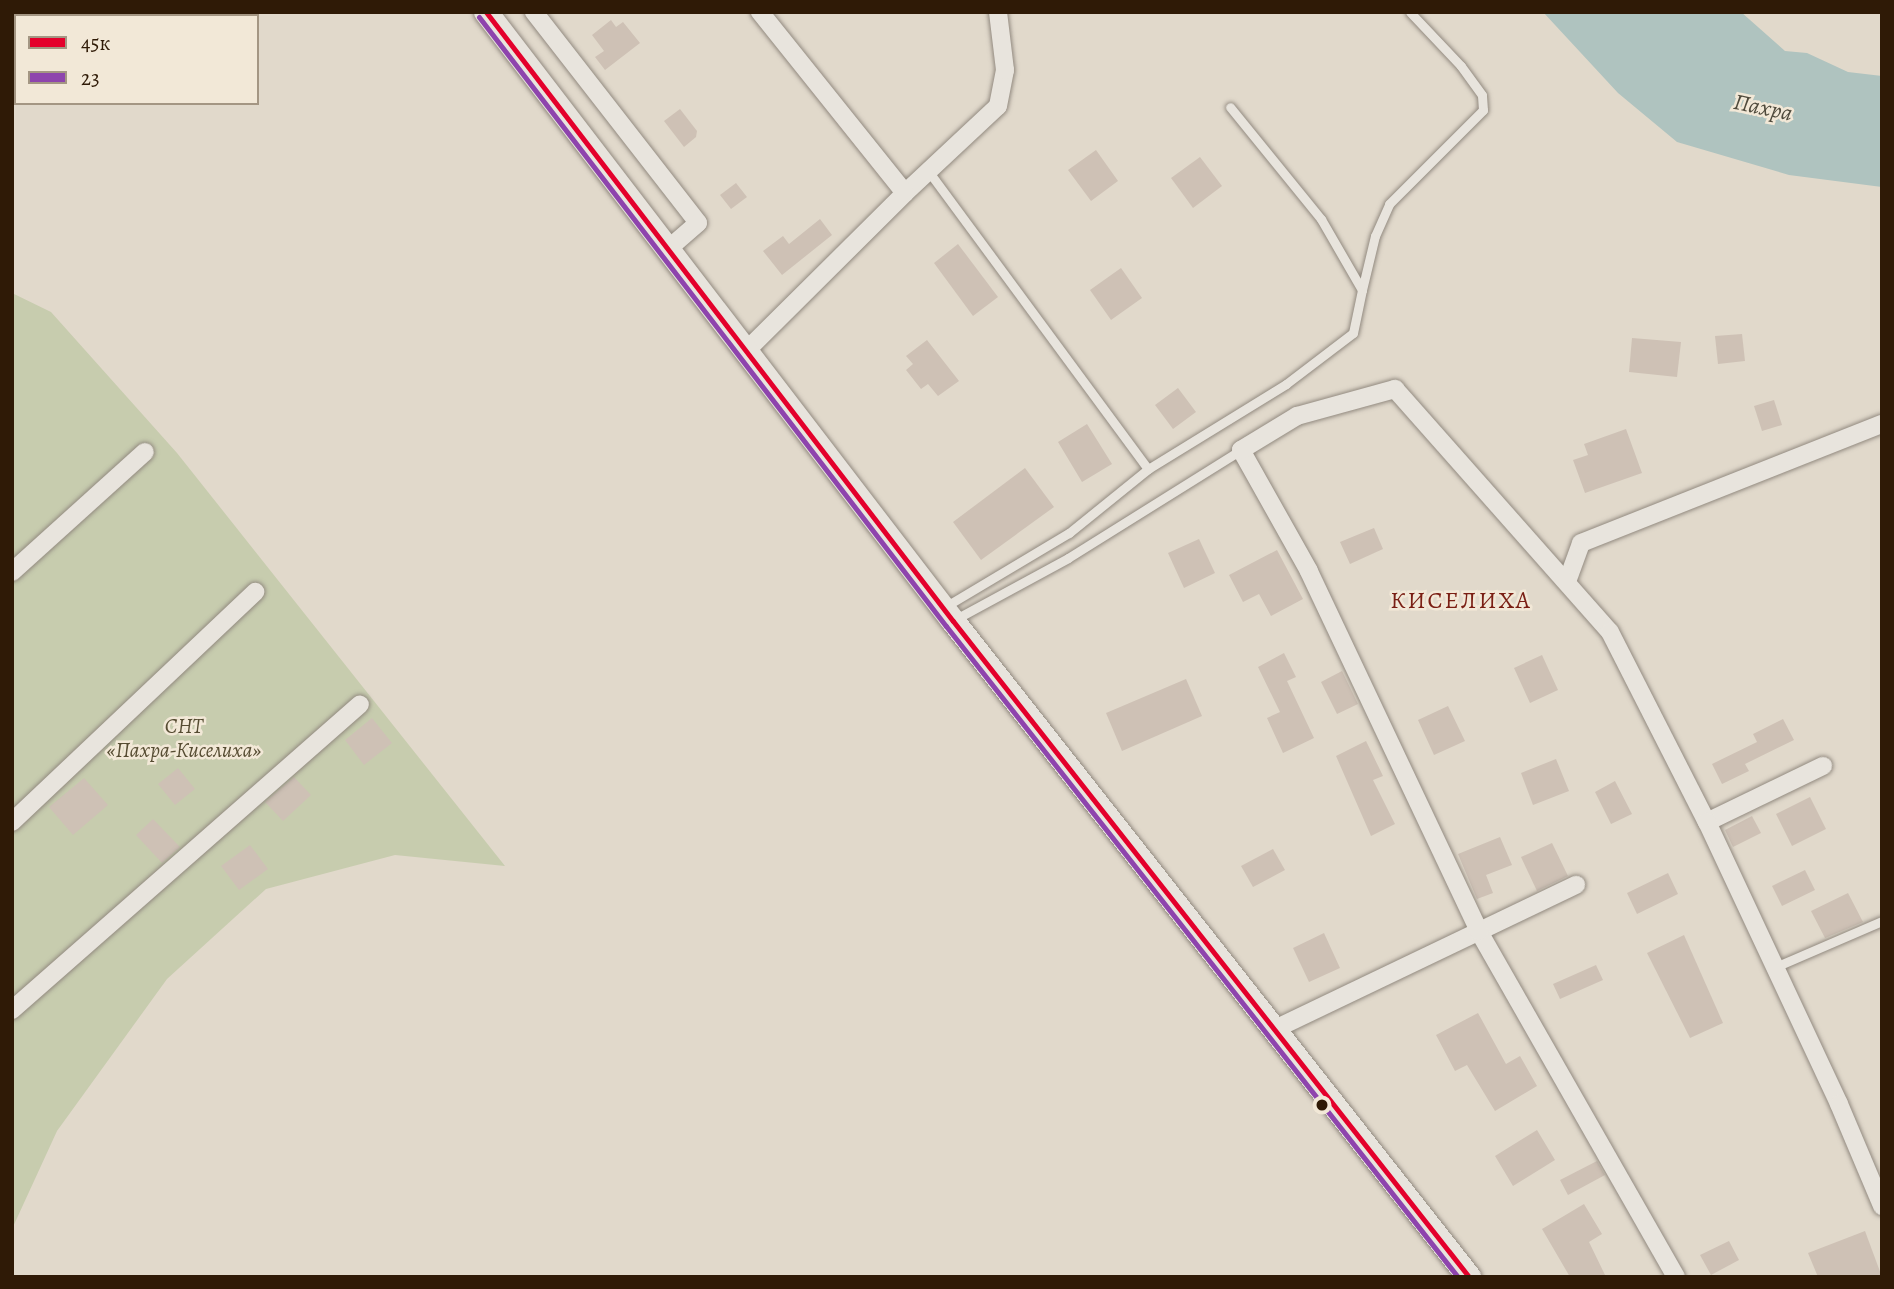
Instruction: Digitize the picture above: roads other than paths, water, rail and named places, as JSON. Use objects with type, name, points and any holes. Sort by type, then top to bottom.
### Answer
[{"type":"street","points":[[486,12],[948,615],[1469,1277]]},
{"type":"street","points":[[534,12],[698,223],[668,249]]},
{"type":"street","points":[[760,12],[905,193]]},
{"type":"street","points":[[746,351],[905,193],[998,106],[1005,70],[998,12]]},
{"type":"street","points":[[1676,1277],[1479,931],[1309,571],[1241,450],[1297,416],[1395,388],[1568,579],[1610,632],[1707,822],[1882,1206]]},
{"type":"street","points":[[1568,579],[1581,543],[1882,424]]},
{"type":"street","points":[[12,572],[145,452]]},
{"type":"street","points":[[12,822],[255,592]]},
{"type":"street","points":[[12,1010],[360,704]]},
{"type":"street","points":[[1707,822],[1823,766]]},
{"type":"street","points":[[1275,1029],[1576,885]]},
{"type":"lane","points":[[948,615],[1069,533],[1148,469],[1286,384],[1353,332],[1375,236],[1388,204],[1483,110],[1482,95],[1461,66],[1410,12]]},
{"type":"lane","points":[[1230,107],[1321,219],[1362,290]]},
{"type":"lane","points":[[929,172],[1148,469]]},
{"type":"lane","points":[[948,615],[1068,558],[1241,450]]},
{"type":"lane","points":[[1775,967],[1882,921]]},
{"type":"water","name":"Пахра","points":[[1543,12],[1741,12],[1785,51],[1807,53],[1848,72],[1882,76],[1882,187],[1789,175],[1677,142],[1618,93]]},
{"type":"district","name":"КИСЕЛИХА","points":[[1461,601]]},
{"type":"park label","name":"СНТ «Пахра-Киселиха»","points":[[184,738]]}]
